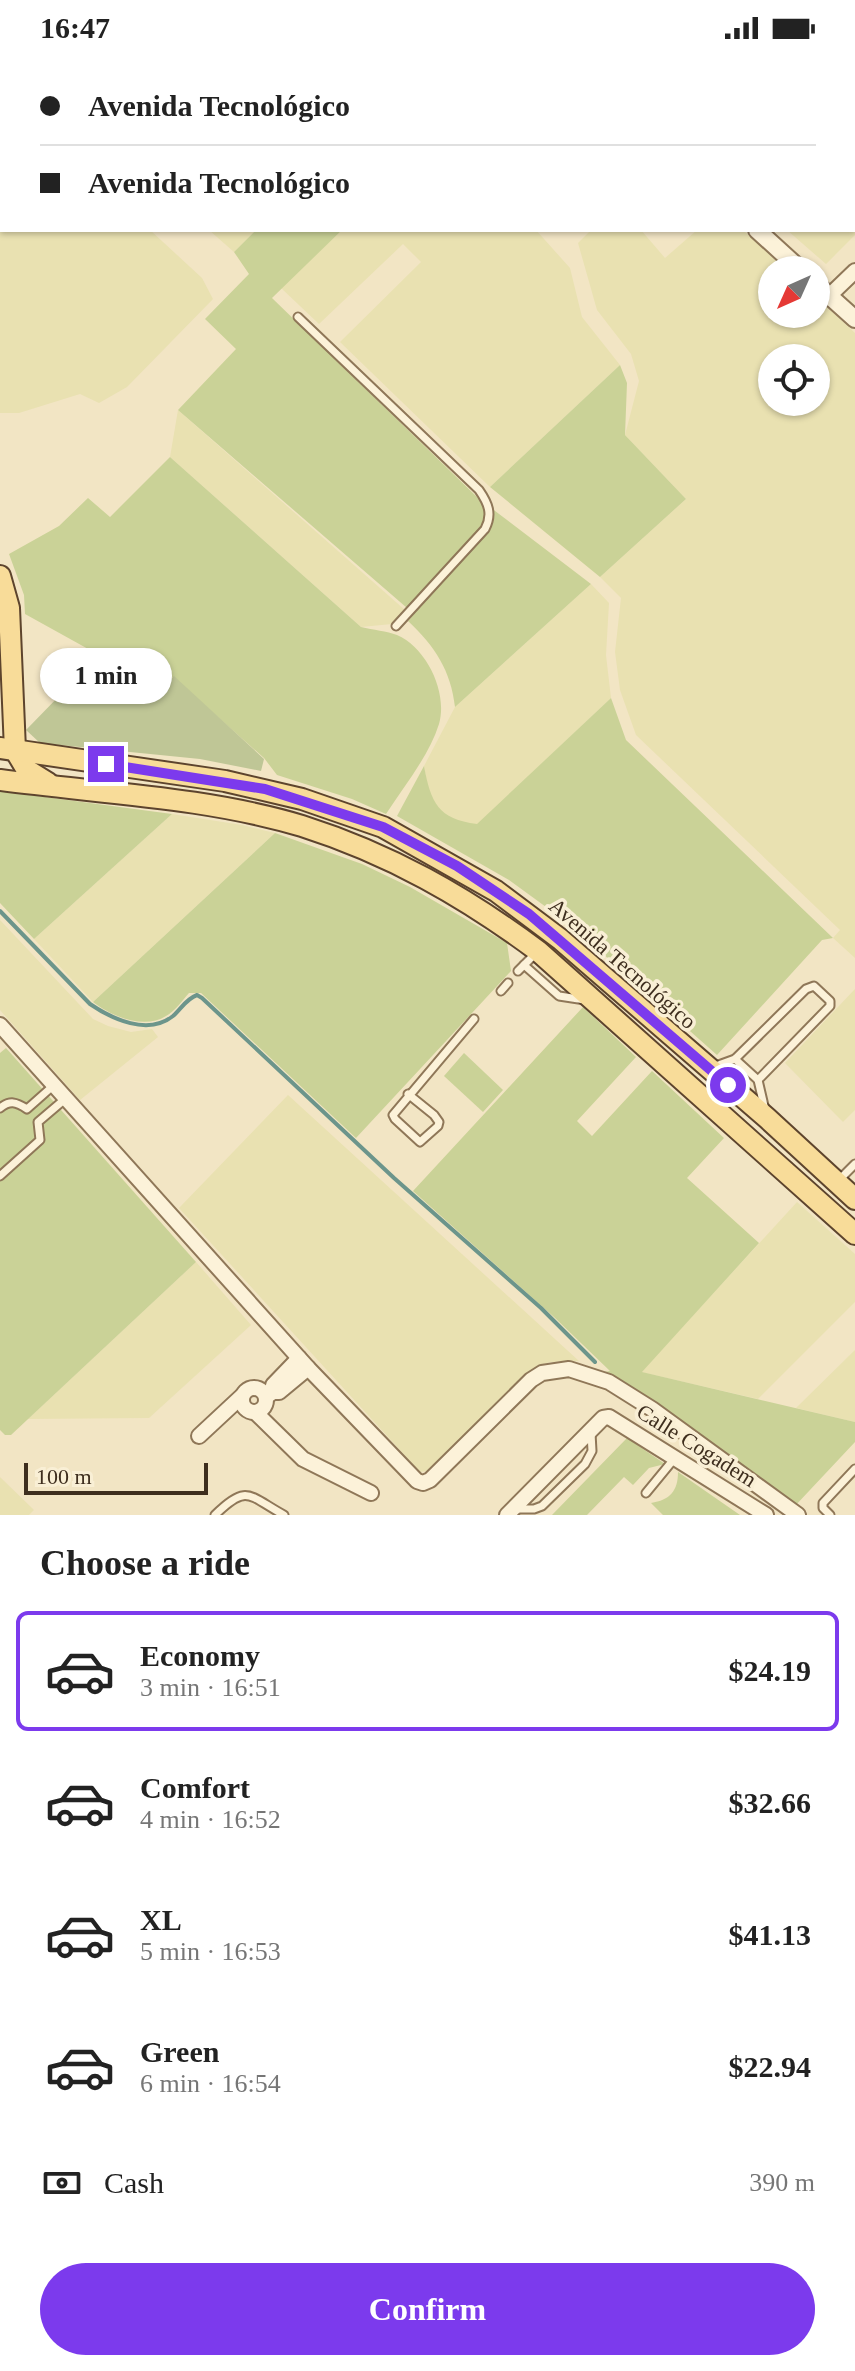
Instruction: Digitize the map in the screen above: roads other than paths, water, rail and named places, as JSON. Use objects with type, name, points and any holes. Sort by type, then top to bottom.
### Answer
[{"type":"main road","points":[[1,581],[9,608],[11,670],[5,753],[19,760],[30,773],[59,788]]},
{"type":"main road","points":[[0,694],[11,670]]},
{"type":"main road","name":"Avenida Tecnológico","points":[[5,753],[265,789],[383,827],[457,866],[529,914],[767,1118],[855,1199]]},
{"type":"main road","points":[[0,780],[225,809],[299,825],[355,845],[425,877],[481,909],[526,962],[595,1001],[855,1234]]},
{"type":"street","points":[[759,232],[786,256]]},
{"type":"street","points":[[830,295],[855,271]]},
{"type":"street","points":[[830,297],[855,319]]},
{"type":"street","points":[[0,1025],[304,1363],[417,1481],[423,1483],[430,1480],[531,1380],[542,1373],[569,1369],[590,1374],[629,1393],[798,1515]]},
{"type":"street","points":[[199,1436],[251,1388],[258,1388],[269,1395],[279,1392],[304,1363]]},
{"type":"street","points":[[255,1412],[262,1410],[269,1395]]},
{"type":"street","points":[[242,1396],[243,1406],[255,1412],[303,1459],[371,1493]]},
{"type":"street","name":"Calle Cogadem","points":[[510,1512],[603,1418],[615,1419],[766,1515]]},
{"type":"lane","points":[[298,317],[479,490],[489,509],[490,517],[485,529],[396,626]]},
{"type":"lane","points":[[501,991],[508,983]]},
{"type":"lane","points":[[708,1069],[735,1059],[806,989],[814,986],[830,1001],[830,1006],[758,1080]]},
{"type":"lane","points":[[408,1094],[439,1122],[420,1142],[394,1117],[408,1094],[474,1019]]},
{"type":"lane","points":[[735,1059],[758,1080],[767,1118]]},
{"type":"lane","points":[[0,1108],[7,1102],[13,1102],[27,1109],[54,1085]]},
{"type":"lane","points":[[0,1176],[40,1140],[38,1122],[65,1099]]},
{"type":"lane","points":[[837,1182],[855,1164]]},
{"type":"lane","points":[[646,1493],[676,1457]]},
{"type":"lane","points":[[830,1515],[823,1508],[823,1503],[855,1469]]},
{"type":"lane","points":[[215,1515],[233,1497],[241,1494],[284,1515]]},
{"type":"waterway","points":[[0,911],[90,1004],[119,1020],[153,1025],[173,1016],[193,997],[197,995],[202,998],[394,1178],[541,1308],[595,1362]]}]
